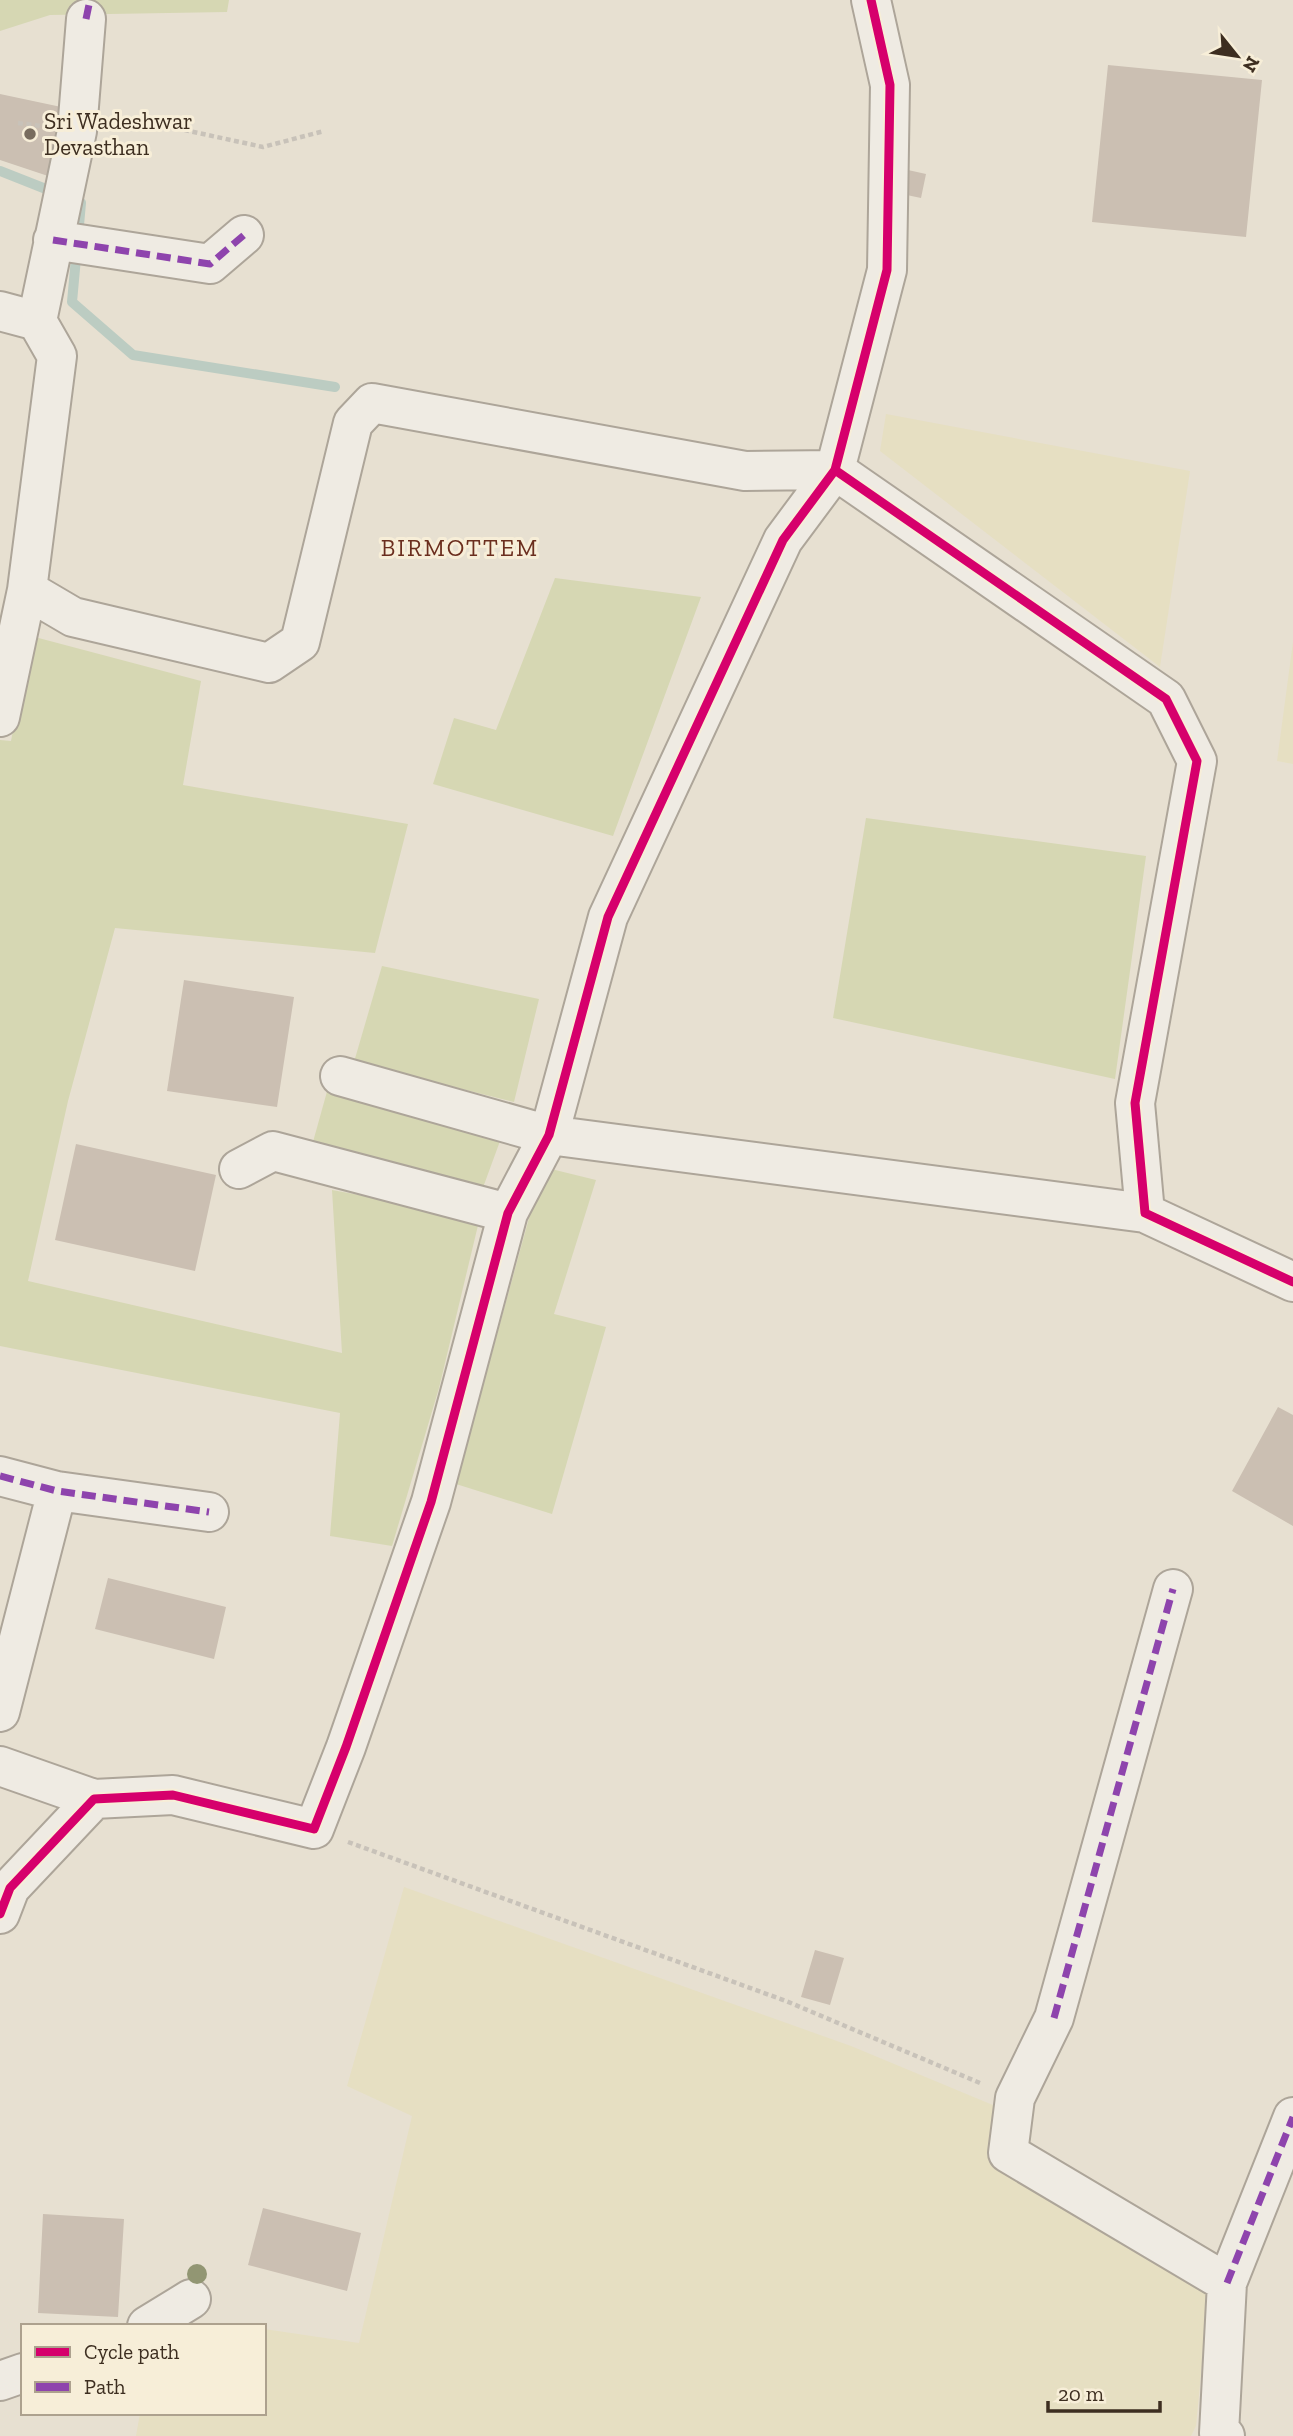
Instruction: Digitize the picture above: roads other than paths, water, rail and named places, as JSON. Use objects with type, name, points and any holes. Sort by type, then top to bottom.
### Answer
[{"type":"street","points":[[0,1766],[94,1799],[173,1795],[314,1829],[346,1747],[431,1502],[508,1213],[549,1135],[608,917],[783,540],[835,470],[887,270],[890,85],[871,0]]},
{"type":"street","points":[[0,717],[27,590],[57,356],[37,321],[77,131],[86,19]]},
{"type":"street","points":[[54,240],[210,264],[244,235]]},
{"type":"street","points":[[0,311],[37,321]]},
{"type":"street","points":[[27,590],[73,617],[269,663],[300,642],[353,423],[372,403],[745,471],[835,470],[1166,699],[1197,761],[1135,1103],[1145,1213]]},
{"type":"street","points":[[340,1076],[549,1135],[1145,1213],[1293,1282]]},
{"type":"street","points":[[239,1169],[273,1150],[508,1213]]},
{"type":"street","points":[[0,1476],[57,1491],[209,1512]]},
{"type":"street","points":[[0,1712],[57,1491]]},
{"type":"street","points":[[1173,1589],[1054,2018],[1016,2098],[1008,2153],[1227,2283]]},
{"type":"street","points":[[0,1914],[10,1888],[94,1799]]},
{"type":"street","points":[[1225,2436],[1219,2433],[1227,2283],[1293,2117]]},
{"type":"street","points":[[149,2324],[191,2299]]},
{"type":"street","points":[[0,2381],[21,2374]]},
{"type":"waterway","points":[[0,171],[56,193]]},
{"type":"waterway","points":[[71,199],[81,203],[72,302],[133,355],[335,387]]},
{"type":"place","name":"Sri Wadeshwar Devasthan","points":[[30,134]]},
{"type":"district","name":"BIRMOTTEM","points":[[460,548]]}]
